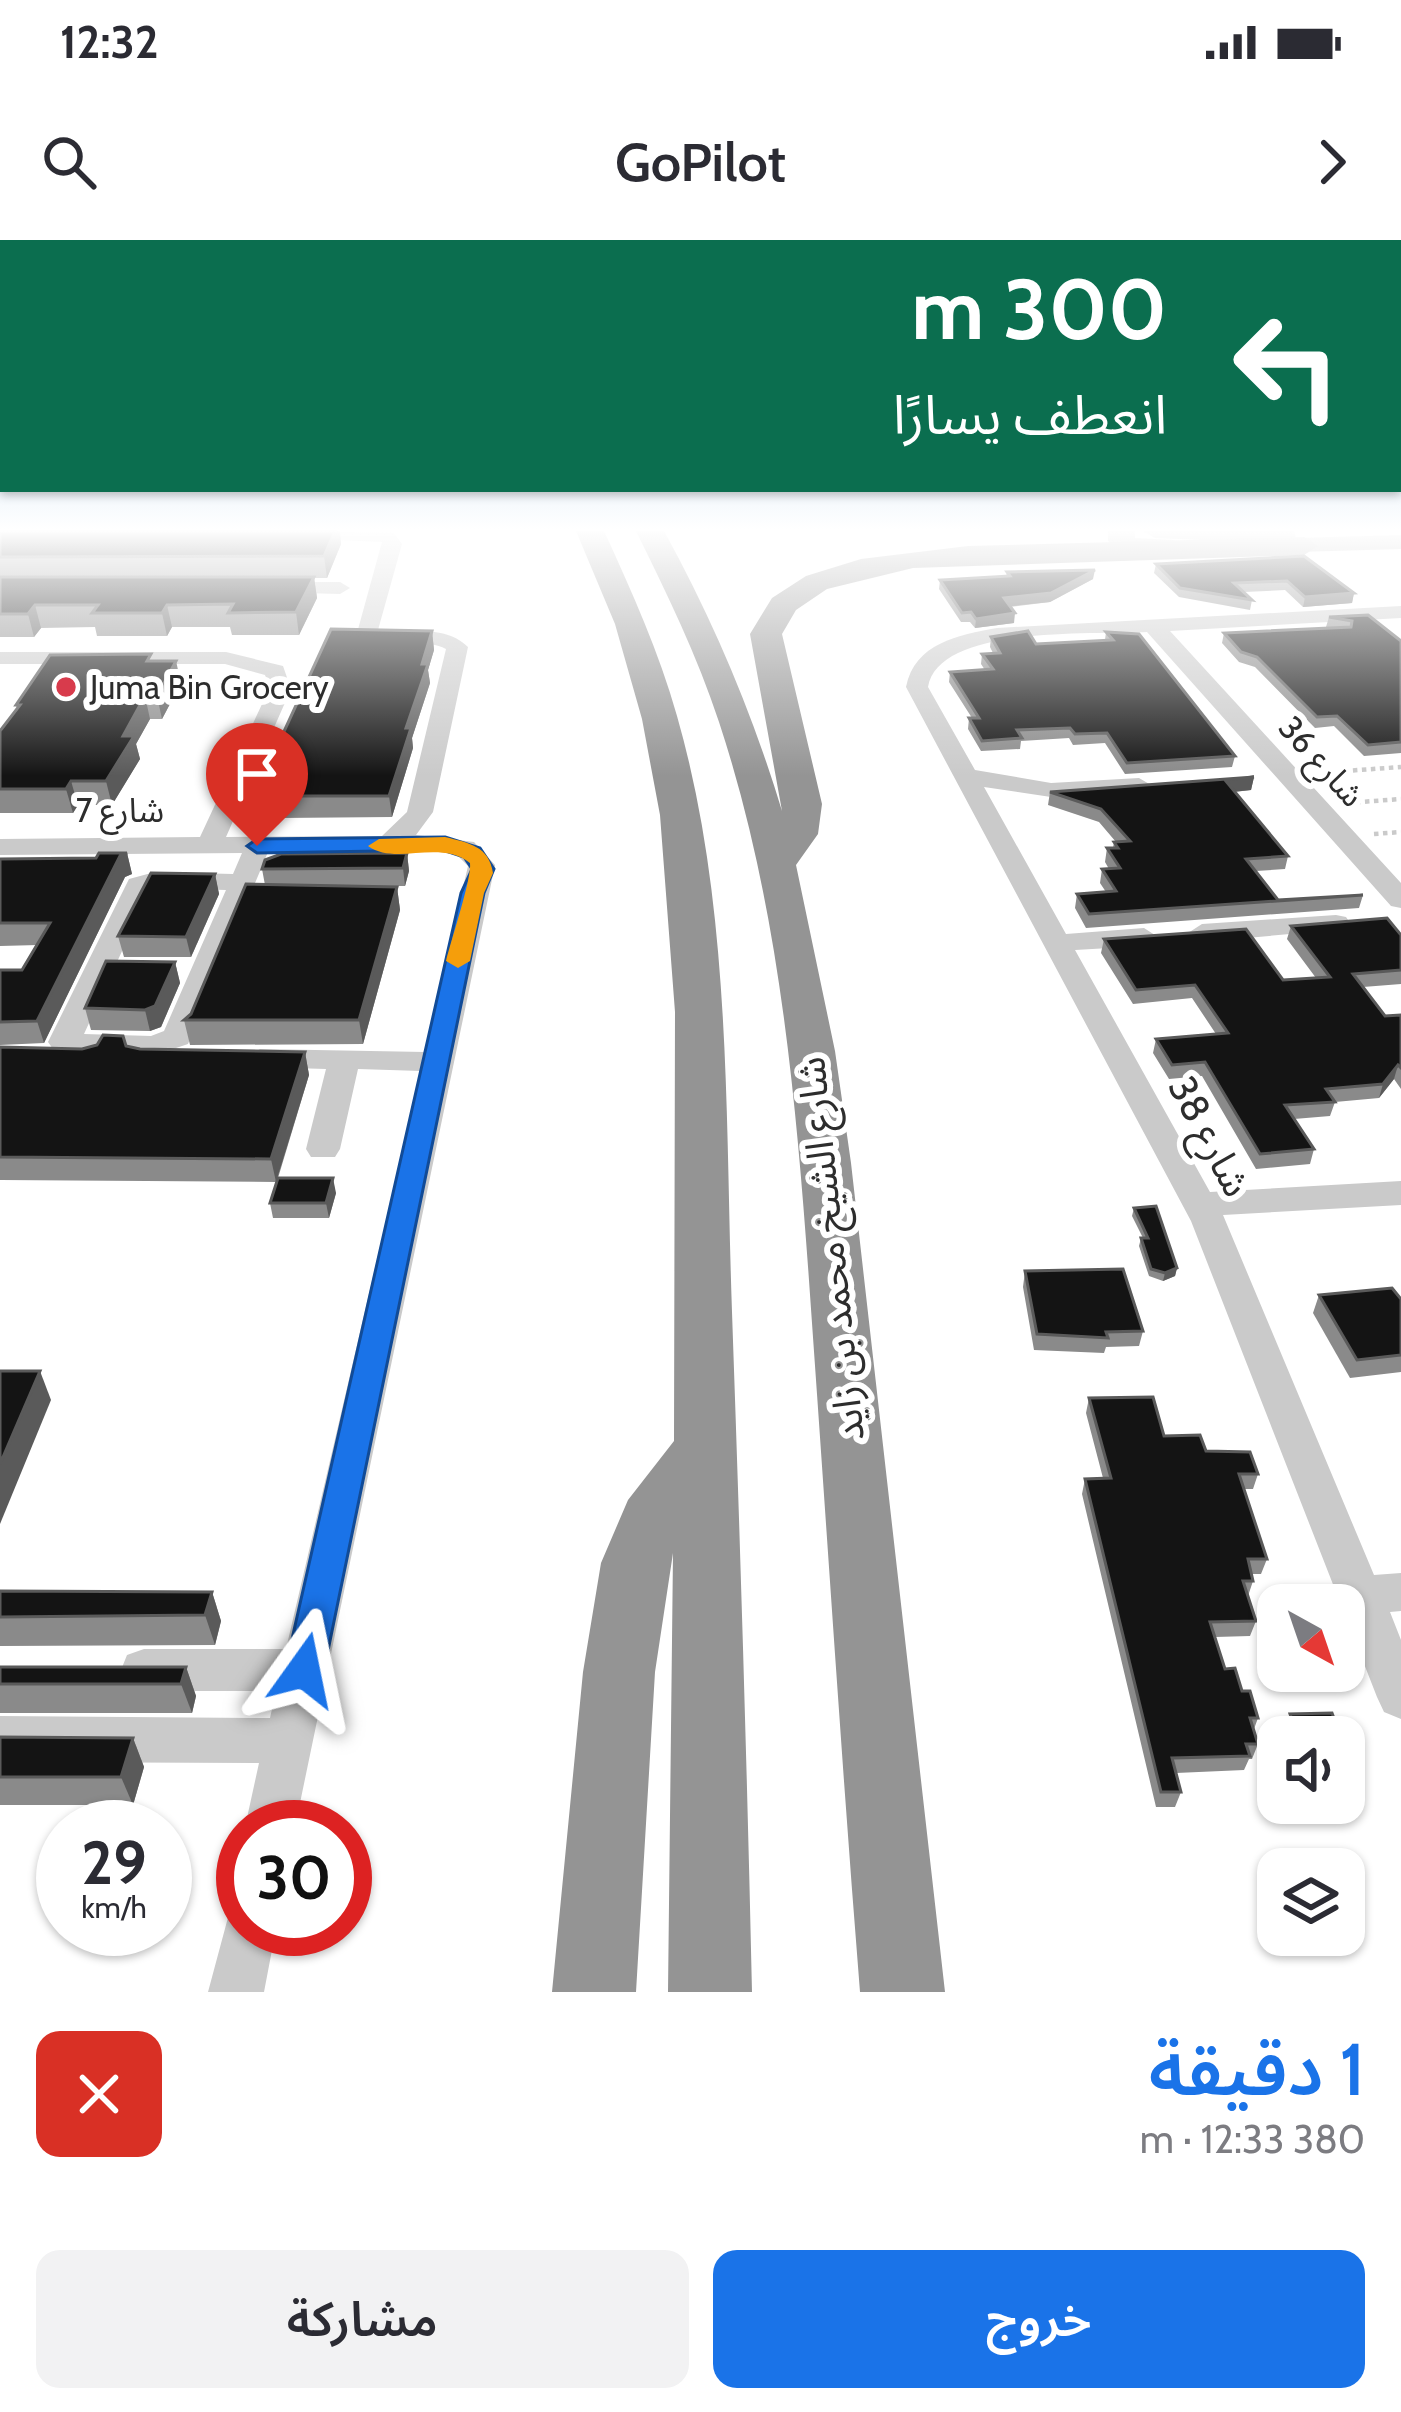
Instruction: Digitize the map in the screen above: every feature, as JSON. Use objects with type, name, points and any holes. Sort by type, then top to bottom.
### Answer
[{"type":"highway","points":[[627,613],[660,711],[693,899],[703,1076],[710,1992]]},
{"type":"highway","name":"شارع الشيخ محمد بن زايد","points":[[690,613],[743,743],[776,865],[814,1080],[833,1235],[902,1992]]},
{"type":"highway","points":[[776,865],[798,834],[802,804],[766,634],[777,613]]},
{"type":"highway","points":[[594,1992],[620,1672],[634,1563],[664,1500],[708,1447]]},
{"type":"street","points":[[373,613],[367,633],[377,638],[445,639],[456,644],[420,812],[407,830],[384,846]]},
{"type":"street","points":[[1159,625],[1387,613]]},
{"type":"street","name":"شارع 38","points":[[1159,625],[998,634],[947,648],[922,666],[917,688],[1204,1213],[1381,1594],[1401,1696]]},
{"type":"street","name":"شارع 36","points":[[1159,625],[1279,776],[1317,805],[1401,900]]},
{"type":"street","points":[[0,658],[215,657],[256,662],[275,671],[280,689],[209,846]]},
{"type":"street","points":[[964,776],[1051,790],[1174,783]]},
{"type":"street","points":[[242,882],[142,883],[66,1043],[155,1046],[177,1037],[205,971],[257,846]]},
{"type":"street","name":"شارع 7","points":[[0,847],[257,846],[346,859],[384,846],[453,857],[466,870],[472,893],[436,1062]]},
{"type":"street","points":[[1056,944],[1378,920]]},
{"type":"street","points":[[98,969],[205,971]]},
{"type":"street","points":[[47,1058],[436,1062],[275,1800]]},
{"type":"street","points":[[323,1149],[344,1067],[341,1062]]},
{"type":"street","points":[[1204,1213],[1401,1193]]},
{"type":"street","points":[[90,1670],[304,1670]]},
{"type":"street","points":[[0,1739],[287,1741]]},
{"type":"street","points":[[236,1992],[243,1956]]},
{"type":"path","points":[[1279,776],[1401,767]]},
{"type":"path","points":[[1317,805],[1399,802]]},
{"type":"building","points":[[972,613],[1015,613],[976,619]]},
{"type":"building","points":[[1368,615],[1401,641],[1401,742],[1368,745],[1337,716],[1317,717],[1257,657],[1241,652],[1224,633],[1351,627],[1352,621],[1329,617]]},
{"type":"building","points":[[331,629],[432,631],[422,664],[428,664],[389,796],[276,796],[263,789],[270,762]]},
{"type":"building","points":[[1028,631],[1036,644],[1113,640],[1106,632],[1139,634],[1235,756],[1127,763],[1107,733],[1075,734],[1070,728],[1017,730],[1022,738],[982,741],[969,718],[979,718],[950,672],[993,669],[982,654],[1000,653],[991,637]]},
{"type":"building","points":[[151,654],[147,661],[176,661],[157,696],[145,696],[123,736],[134,736],[106,781],[71,781],[66,789],[0,789],[0,731],[50,655]]},
{"type":"building","points":[[1254,777],[1225,780],[1288,856],[1246,859],[1278,900],[1363,895],[1089,914],[1077,894],[1116,891],[1102,869],[1120,868],[1107,848],[1118,848],[1114,842],[1130,841],[1101,809],[1050,792]]},
{"type":"building","points":[[99,853],[127,853],[120,856],[37,1021],[0,1022],[0,970],[22,970],[50,923],[0,923],[0,859],[96,858]]},
{"type":"building","points":[[407,853],[403,868],[262,869],[265,860],[281,854]]},
{"type":"building","points":[[151,873],[215,874],[186,937],[118,936]]},
{"type":"building","points":[[246,884],[397,887],[359,1020],[184,1020],[191,1014]]},
{"type":"building","points":[[1387,918],[1401,935],[1401,970],[1353,974],[1385,1016],[1401,1015],[1401,1068],[1398,1065],[1383,1084],[1326,1089],[1335,1102],[1285,1105],[1314,1149],[1260,1154],[1205,1062],[1172,1065],[1156,1039],[1228,1033],[1195,985],[1136,990],[1104,939],[1246,929],[1283,980],[1330,977],[1291,926]]},
{"type":"building","points":[[106,961],[175,962],[155,1006],[145,1010],[85,1008]]},
{"type":"building","points":[[103,1035],[123,1036],[126,1046],[140,1049],[305,1052],[271,1159],[0,1157],[0,1047],[82,1049],[97,1045]]},
{"type":"building","points":[[278,1178],[333,1178],[326,1203],[270,1203]]},
{"type":"building","points":[[1156,1206],[1177,1268],[1165,1273],[1151,1269],[1141,1238],[1148,1238],[1134,1208]]},
{"type":"building","points":[[1123,1269],[1143,1331],[1106,1332],[1108,1338],[1037,1334],[1025,1271]]},
{"type":"building","points":[[1392,1288],[1401,1299],[1401,1355],[1357,1360],[1319,1295]]},
{"type":"building","points":[[0,1371],[40,1371],[0,1464]]},
{"type":"building","points":[[1153,1397],[1164,1436],[1200,1435],[1206,1451],[1250,1452],[1258,1474],[1239,1474],[1267,1559],[1248,1559],[1253,1581],[1243,1581],[1256,1621],[1210,1622],[1225,1669],[1235,1668],[1242,1691],[1250,1691],[1257,1716],[1250,1718],[1257,1744],[1246,1744],[1250,1756],[1172,1758],[1181,1792],[1161,1792],[1085,1479],[1111,1478],[1089,1398]]},
{"type":"building","points":[[0,1591],[212,1592],[205,1615],[0,1617]]},
{"type":"building","points":[[0,1667],[186,1667],[181,1684],[0,1684]]},
{"type":"building","points":[[1332,1713],[1333,1716],[1291,1716]]},
{"type":"building","points":[[0,1737],[133,1738],[121,1777],[0,1777]]},
{"type":"slow traffic","points":[[379,846],[445,844],[465,848],[480,860],[483,869],[472,893],[458,961]]},
{"type":"place","name":"Juma Bin Grocery","points":[[66,687]]},
{"type":"route","points":[[257,846],[456,845],[480,860],[483,869],[472,893],[304,1670]]}]
